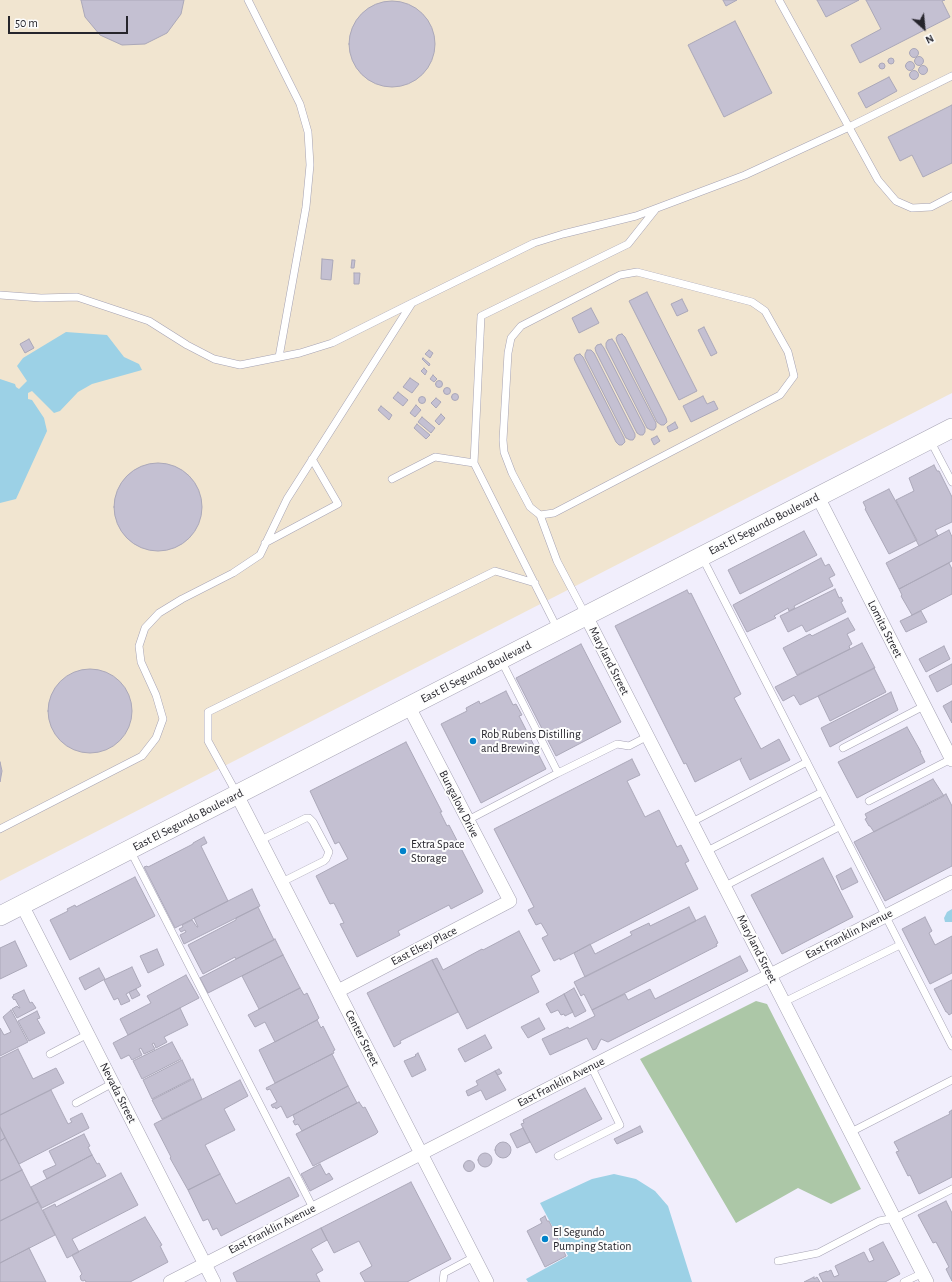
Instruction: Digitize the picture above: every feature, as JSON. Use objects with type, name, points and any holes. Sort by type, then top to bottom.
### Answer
[{"type":"main road","name":"East El Segundo Boulevard","points":[[0,916],[952,428]]},
{"type":"street","name":"Lomita Street","points":[[818,497],[952,760]]},
{"type":"street","name":"Maryland Street","points":[[586,616],[925,1277]]},
{"type":"street","name":"Bungalow Drive","points":[[409,706],[510,901]]},
{"type":"street","name":"Center Street","points":[[237,795],[487,1282]]},
{"type":"street","name":"East Franklin Avenue","points":[[170,1282],[952,882]]},
{"type":"street","name":"East Elsey Place","points":[[338,991],[510,901]]},
{"type":"street","name":"Nevada Street","points":[[22,905],[214,1282]]},
{"type":"lane","points":[[248,0],[300,104],[308,132],[310,165],[306,208],[279,357]]},
{"type":"lane","points":[[779,0],[878,180],[896,201],[912,208],[931,207],[952,196]]},
{"type":"lane","points":[[0,295],[41,298],[77,297],[149,321],[187,345],[214,359],[240,365],[300,353],[332,343],[534,243],[563,234],[636,216],[745,175],[849,127],[952,76]]},
{"type":"lane","points":[[559,630],[474,463],[481,316],[628,244],[656,209]]},
{"type":"lane","points":[[540,515],[554,513],[780,395],[794,376],[788,352],[765,311],[752,302],[637,272],[620,275],[521,326],[511,338],[508,353],[503,440],[504,452],[512,473],[530,507],[540,515],[557,560],[586,616]]},
{"type":"lane","points":[[0,829],[142,756],[156,738],[164,719],[141,662],[139,646],[145,628],[159,613],[182,599],[233,573],[260,555],[287,498],[412,303]]},
{"type":"lane","points":[[930,439],[952,482]]},
{"type":"lane","points":[[392,479],[435,457],[474,463]]},
{"type":"lane","points":[[266,543],[338,504],[312,459]]},
{"type":"lane","points":[[702,556],[952,1046]]},
{"type":"lane","points":[[237,795],[208,740],[208,712],[494,571],[535,583]]},
{"type":"lane","points":[[501,660],[558,773]]},
{"type":"lane","points":[[843,748],[924,706]]},
{"type":"lane","points":[[468,820],[617,744],[629,746],[648,736]]},
{"type":"lane","points":[[869,801],[952,760]]},
{"type":"lane","points":[[692,822],[807,762]]},
{"type":"lane","points":[[707,851],[822,792]]},
{"type":"lane","points":[[261,840],[306,818],[309,818],[313,822],[328,852],[326,859],[282,882]]},
{"type":"lane","points":[[725,886],[839,827]]},
{"type":"lane","points":[[130,850],[314,1208]]},
{"type":"lane","points":[[784,1002],[900,945]]},
{"type":"lane","points":[[50,1054],[88,1034]]},
{"type":"lane","points":[[558,1156],[620,1125],[591,1066]]},
{"type":"lane","points":[[851,1132],[952,1080]]},
{"type":"lane","points":[[76,1103],[113,1083]]},
{"type":"lane","points":[[778,1261],[818,1252],[879,1221],[895,1218],[952,1189]]},
{"type":"lane","points":[[443,1282],[444,1273],[474,1257]]},
{"type":"lane","points":[[904,1282],[925,1277]]},
{"type":"shaded area","points":[[0,0],[952,0],[952,393],[0,881]]},
{"type":"green space","points":[[756,1001],[767,1004],[861,1189],[831,1204],[798,1188],[736,1223],[640,1059]]},
{"type":"water","points":[[66,332],[107,335],[124,357],[139,364],[142,370],[92,384],[78,392],[60,411],[54,413],[32,391],[28,393],[28,399],[32,400],[44,418],[47,431],[16,499],[0,503],[0,379],[15,384],[19,389],[27,381],[17,366],[23,358]]},
{"type":"water","points":[[952,909],[952,922],[945,922],[944,918],[947,912]]},
{"type":"water","points":[[614,1174],[636,1179],[655,1191],[668,1206],[692,1282],[528,1282],[526,1279],[568,1256],[540,1203],[592,1179]]},
{"type":"building","points":[[81,0],[184,0],[181,14],[167,33],[145,44],[122,45],[100,35],[85,17]]},
{"type":"building","points":[[723,0],[737,0],[726,6]]},
{"type":"building","points":[[817,0],[859,0],[826,17]]},
{"type":"building","points":[[866,0],[945,0],[942,1],[950,17],[860,63],[851,45],[881,29]]},
{"type":"building","points":[[392,1],[400,2],[416,8],[428,20],[434,36],[434,52],[428,68],[416,80],[400,86],[392,87],[384,86],[368,80],[356,68],[350,52],[349,44],[350,36],[356,20],[368,8],[384,2]]},
{"type":"building","points":[[735,21],[772,93],[724,117],[688,45]]},
{"type":"building","points":[[914,48],[919,53],[914,58],[909,53]]},
{"type":"building","points":[[919,56],[924,61],[919,66],[914,61]]},
{"type":"building","points":[[891,58],[894,61],[891,64],[888,61]]},
{"type":"building","points":[[910,61],[915,66],[910,71],[905,66]]},
{"type":"building","points":[[882,63],[885,66],[882,69],[879,66]]},
{"type":"building","points":[[923,65],[928,70],[923,75],[918,70]]},
{"type":"building","points":[[914,70],[919,75],[914,80],[909,75]]},
{"type":"building","points":[[889,77],[897,91],[866,108],[858,93]]},
{"type":"building","points":[[952,105],[952,163],[923,177],[912,155],[900,161],[888,137]]},
{"type":"building","points":[[322,259],[333,260],[331,280],[321,279]]},
{"type":"building","points":[[352,260],[355,260],[354,268],[351,268]]},
{"type":"building","points":[[354,273],[360,273],[359,284],[354,284]]},
{"type":"building","points":[[647,292],[697,391],[679,400],[629,301]]},
{"type":"building","points":[[682,299],[688,311],[677,316],[671,304]]},
{"type":"building","points":[[591,308],[599,323],[579,333],[572,318]]},
{"type":"building","points":[[704,327],[717,353],[711,356],[698,330]]},
{"type":"building","points":[[622,334],[625,337],[666,418],[667,422],[664,425],[657,422],[617,342],[616,338],[618,335]]},
{"type":"building","points":[[29,339],[34,348],[25,353],[20,344]]},
{"type":"building","points":[[612,339],[656,423],[654,430],[647,428],[606,347],[608,340]]},
{"type":"building","points":[[601,344],[645,428],[643,435],[637,433],[596,352],[595,348],[597,345]]},
{"type":"building","points":[[429,350],[433,353],[430,358],[425,354]]},
{"type":"building","points":[[587,350],[591,350],[594,353],[635,434],[633,440],[626,438],[585,357]]},
{"type":"building","points":[[580,354],[583,357],[624,438],[625,442],[622,445],[619,445],[616,442],[575,361],[574,358],[576,355]]},
{"type":"building","points":[[423,358],[430,364],[429,366],[422,359]]},
{"type":"building","points":[[424,368],[427,371],[425,375],[421,371]]},
{"type":"building","points":[[433,375],[437,379],[434,382],[430,379]]},
{"type":"building","points":[[410,378],[419,384],[412,393],[403,387]]},
{"type":"building","points":[[439,381],[442,384],[439,387],[436,384]]},
{"type":"building","points":[[447,388],[450,391],[447,394],[444,391]]},
{"type":"building","points":[[398,392],[408,400],[403,406],[393,398]]},
{"type":"building","points":[[455,394],[458,397],[455,400],[452,397]]},
{"type":"building","points":[[703,396],[707,404],[714,401],[718,409],[691,422],[683,406]]},
{"type":"building","points":[[422,397],[425,400],[422,403],[419,400]]},
{"type":"building","points":[[436,398],[441,402],[436,408],[431,403]]},
{"type":"building","points":[[416,405],[421,410],[415,417],[410,413]]},
{"type":"building","points":[[381,406],[392,415],[389,420],[378,410]]},
{"type":"building","points":[[441,414],[445,418],[439,425],[435,421]]},
{"type":"building","points":[[422,417],[435,428],[431,433],[418,422]]},
{"type":"building","points":[[675,422],[678,428],[669,432],[667,427]]},
{"type":"building","points":[[417,424],[430,435],[426,439],[414,428]]},
{"type":"building","points":[[657,436],[660,441],[654,445],[651,439]]},
{"type":"building","points":[[158,463],[175,466],[189,476],[199,490],[202,507],[199,524],[189,538],[175,548],[158,551],[141,548],[127,538],[117,524],[114,507],[117,490],[127,476],[141,466]]},
{"type":"building","points":[[934,465],[937,471],[939,471],[952,497],[952,522],[935,530],[938,536],[919,546],[896,500],[914,491],[909,478]]},
{"type":"building","points":[[889,489],[917,540],[889,554],[865,509],[866,508],[863,502]]},
{"type":"building","points":[[949,530],[952,537],[952,561],[899,589],[886,563]]},
{"type":"building","points":[[804,531],[817,555],[740,594],[728,570]]},
{"type":"building","points":[[821,558],[825,566],[829,564],[835,575],[829,578],[833,586],[794,606],[795,608],[789,611],[788,608],[774,616],[776,618],[747,632],[733,605]]},
{"type":"building","points":[[949,563],[952,569],[952,594],[912,615],[901,596],[902,595],[899,589]]},
{"type":"building","points":[[835,589],[839,598],[841,597],[843,601],[841,602],[846,612],[806,632],[802,625],[788,632],[780,616]]},
{"type":"building","points":[[687,590],[689,594],[691,593],[741,694],[734,698],[761,749],[779,739],[790,760],[750,780],[740,760],[742,758],[695,782],[686,763],[684,764],[615,626]]},
{"type":"building","points":[[921,611],[927,622],[906,632],[900,621]]},
{"type":"building","points":[[848,618],[855,630],[847,634],[852,644],[849,646],[850,649],[797,675],[783,648],[810,634],[812,636]]},
{"type":"building","points":[[862,643],[875,668],[800,705],[794,695],[783,701],[775,687]]},
{"type":"building","points":[[581,644],[621,722],[556,756],[516,678]]},
{"type":"building","points":[[944,646],[950,659],[926,672],[919,659]]},
{"type":"building","points":[[952,664],[952,684],[937,692],[929,676]]},
{"type":"building","points":[[874,668],[886,692],[830,721],[818,696]]},
{"type":"building","points":[[90,669],[106,672],[113,676],[125,688],[129,695],[132,711],[129,727],[125,734],[113,746],[106,750],[90,753],[74,750],[67,746],[55,734],[51,727],[48,711],[51,695],[55,688],[67,676],[74,672]]},
{"type":"building","points":[[506,691],[513,705],[516,704],[522,715],[519,716],[546,769],[481,803],[441,724],[467,711],[466,708],[479,701],[480,704]]},
{"type":"building","points":[[891,692],[898,710],[830,747],[821,728]]},
{"type":"building","points":[[952,701],[952,723],[943,706]]},
{"type":"building","points":[[907,727],[925,762],[857,798],[838,762]]},
{"type":"building","name":"Extra Space Storage","points":[[406,742],[442,812],[440,812],[447,826],[449,825],[483,891],[482,893],[451,909],[449,905],[398,931],[400,935],[357,957],[340,924],[344,923],[334,903],[330,904],[316,876],[348,859],[339,842],[335,844],[310,791]]},
{"type":"building","points":[[632,759],[640,775],[627,781],[645,817],[659,810],[677,847],[681,845],[689,861],[685,863],[698,889],[560,960],[560,958],[554,961],[542,938],[548,935],[541,923],[536,925],[528,910],[534,907],[494,829]]},
{"type":"building","points":[[0,762],[2,771],[0,782]]},
{"type":"building","points":[[933,779],[944,796],[874,832],[869,826],[865,819],[867,818],[865,814]]},
{"type":"building","points":[[946,794],[952,806],[952,866],[885,901],[854,842]]},
{"type":"building","points":[[204,837],[207,843],[201,846],[228,901],[175,928],[144,867],[148,867]]},
{"type":"building","points":[[823,858],[853,917],[782,954],[751,895]]},
{"type":"building","points":[[851,868],[858,882],[842,890],[836,876]]},
{"type":"building","points":[[135,877],[155,916],[70,960],[50,920],[68,911],[67,909],[75,905],[76,907]]},
{"type":"building","points":[[252,889],[260,906],[184,944],[180,935],[186,932],[185,930],[181,932],[179,929],[183,927],[182,925],[192,920],[198,927],[194,918]]},
{"type":"building","points":[[258,907],[274,940],[236,959],[235,957],[203,974],[188,945]]},
{"type":"building","points":[[689,907],[696,921],[585,977],[574,953],[590,944],[595,954],[632,935],[630,932],[649,923],[650,926]]},
{"type":"building","points":[[705,916],[718,943],[716,944],[717,946],[592,1010],[584,994],[581,996],[574,982]]},
{"type":"building","points":[[925,917],[932,931],[929,933],[935,945],[952,936],[952,973],[930,984],[902,929]]},
{"type":"building","points":[[519,931],[540,971],[531,976],[539,992],[467,1029],[432,960],[437,958],[443,970]]},
{"type":"building","points":[[275,939],[283,955],[208,993],[200,978]]},
{"type":"building","points":[[15,941],[27,966],[0,979],[0,948]]},
{"type":"building","points":[[157,949],[164,965],[148,973],[140,956]]},
{"type":"building","points":[[283,955],[300,988],[259,1009],[242,976]]},
{"type":"building","points":[[740,956],[748,971],[608,1042],[601,1039],[596,1049],[593,1050],[587,1038],[550,1055],[542,1039],[568,1027],[569,1029],[595,1016],[592,1010],[625,994],[628,1000],[650,989],[655,999]]},
{"type":"building","points":[[432,960],[458,1012],[400,1041],[401,1043],[394,1047],[367,993]]},
{"type":"building","points":[[132,967],[141,986],[126,994],[130,1001],[121,1005],[118,998],[114,1000],[104,980]]},
{"type":"building","points":[[99,968],[105,979],[85,990],[79,978]]},
{"type":"building","points":[[186,975],[199,998],[128,1035],[120,1019],[151,1003],[147,996]]},
{"type":"building","points":[[952,980],[952,1013],[949,1015],[934,989]]},
{"type":"building","points":[[300,988],[304,995],[307,993],[319,1018],[317,1020],[275,1042],[265,1022],[255,1027],[248,1015]]},
{"type":"building","points":[[574,988],[586,1011],[575,1017],[564,994]]},
{"type":"building","points":[[136,989],[140,995],[132,999],[129,992]]},
{"type":"building","points":[[24,990],[30,1003],[32,1002],[36,1008],[17,1018],[12,1009],[17,1006],[20,1008],[15,999],[14,1000],[12,997],[14,996],[13,995]]},
{"type":"building","points":[[564,994],[573,1012],[565,1016],[564,1014],[561,1015],[558,1010],[551,1013],[546,1004]]},
{"type":"building","points":[[180,1008],[188,1025],[164,1037],[167,1042],[156,1048],[154,1043],[152,1044],[155,1049],[144,1054],[141,1048],[139,1049],[142,1055],[132,1060],[129,1055],[121,1059],[113,1043]]},
{"type":"building","points":[[11,1010],[28,1042],[0,1056],[0,1028],[4,1035],[11,1032],[3,1017]]},
{"type":"building","points":[[37,1011],[40,1018],[37,1019],[45,1033],[29,1041],[18,1021]]},
{"type":"building","points":[[539,1018],[545,1029],[528,1038],[521,1027]]},
{"type":"building","points":[[317,1020],[321,1028],[323,1026],[335,1050],[333,1051],[334,1053],[275,1083],[259,1050]]},
{"type":"building","points":[[485,1035],[492,1048],[465,1062],[458,1049]]},
{"type":"building","points":[[172,1042],[181,1059],[142,1079],[133,1061]]},
{"type":"building","points":[[18,1049],[33,1079],[56,1068],[64,1083],[0,1115],[0,1058]]},
{"type":"building","points":[[418,1053],[426,1070],[412,1077],[404,1061],[416,1056],[415,1055]]},
{"type":"building","points":[[332,1054],[348,1086],[287,1118],[281,1106],[276,1109],[275,1107],[273,1108],[271,1105],[277,1102],[270,1089],[267,1090],[266,1088]]},
{"type":"building","points":[[182,1060],[191,1079],[152,1099],[143,1080]]},
{"type":"building","points":[[499,1069],[502,1073],[498,1075],[495,1071]]},
{"type":"building","points":[[495,1071],[506,1090],[486,1100],[481,1090],[468,1096],[466,1091],[478,1085],[476,1081]]},
{"type":"building","points":[[193,1079],[202,1099],[162,1119],[152,1100]]},
{"type":"building","points":[[240,1080],[248,1096],[224,1109],[235,1130],[205,1145],[220,1174],[188,1190],[170,1158],[171,1157],[154,1124]]},
{"type":"building","points":[[348,1086],[357,1103],[302,1131],[298,1124],[295,1125],[293,1115]]},
{"type":"building","points":[[585,1088],[602,1119],[536,1153],[521,1124],[524,1123],[523,1120]]},
{"type":"building","points":[[51,1090],[68,1124],[72,1122],[70,1119],[82,1113],[89,1128],[19,1164],[0,1127],[0,1115]]},
{"type":"building","points":[[359,1102],[363,1108],[365,1107],[378,1132],[313,1166],[296,1134]]},
{"type":"building","points":[[952,1110],[952,1177],[919,1194],[910,1175],[908,1176],[896,1152],[899,1151],[894,1142],[950,1114],[949,1112]]},
{"type":"building","points":[[640,1126],[643,1132],[617,1144],[614,1139]]},
{"type":"building","points":[[0,1127],[5,1138],[0,1141]]},
{"type":"building","points":[[523,1128],[530,1142],[517,1148],[510,1134]]},
{"type":"building","points":[[84,1134],[90,1146],[88,1147],[92,1155],[47,1179],[43,1171],[56,1165],[49,1151]]},
{"type":"building","points":[[5,1138],[22,1170],[0,1181],[0,1141]]},
{"type":"building","points":[[503,1142],[509,1144],[511,1150],[509,1156],[503,1158],[497,1156],[495,1150],[497,1144]]},
{"type":"building","points":[[482,1153],[488,1153],[492,1157],[492,1163],[488,1167],[482,1167],[478,1163],[478,1157]]},
{"type":"building","points":[[92,1155],[97,1164],[99,1163],[106,1176],[42,1208],[31,1187]]},
{"type":"building","points":[[469,1160],[473,1162],[475,1166],[473,1170],[469,1172],[465,1170],[463,1166],[465,1162]]},
{"type":"building","points":[[320,1164],[326,1175],[329,1173],[333,1179],[310,1191],[301,1174]]},
{"type":"building","points":[[22,1170],[38,1202],[0,1221],[0,1181]]},
{"type":"building","points":[[121,1173],[138,1205],[72,1239],[79,1252],[67,1258],[43,1210],[55,1204],[56,1207]]},
{"type":"building","points":[[220,1174],[236,1204],[289,1177],[299,1196],[221,1236],[217,1228],[213,1230],[208,1219],[203,1221],[188,1190]]},
{"type":"building","points":[[411,1182],[451,1259],[407,1282],[365,1282],[360,1273],[372,1266],[359,1241],[334,1253],[321,1228]]},
{"type":"building","points":[[946,1201],[952,1213],[952,1281],[946,1269],[949,1267],[936,1242],[933,1243],[918,1215]]},
{"type":"building","points":[[38,1202],[55,1235],[0,1263],[0,1221]]},
{"type":"building","name":"El Segundo Pumping Station","points":[[545,1216],[547,1221],[549,1221],[566,1256],[545,1267],[527,1231],[542,1223],[540,1219]]},
{"type":"building","points":[[145,1217],[162,1245],[160,1246],[168,1262],[130,1282],[86,1282],[85,1280],[81,1280],[80,1276],[82,1274],[72,1255]]},
{"type":"building","points":[[321,1228],[327,1240],[311,1249],[323,1270],[316,1274],[320,1282],[237,1282],[233,1273]]},
{"type":"building","points":[[883,1242],[900,1274],[885,1282],[823,1282],[819,1274],[831,1270],[834,1277],[839,1275],[835,1266],[864,1252],[869,1262],[874,1260],[869,1249]]},
{"type":"building","points":[[29,1248],[46,1282],[0,1282],[0,1263]]},
{"type":"building","points":[[814,1277],[814,1279],[817,1277],[820,1282],[804,1282]]},
{"type":"place","name":"Rob Rubens Distilling and Brewing","points":[[473,741]]},
{"type":"place","name":"Extra Space Storage","points":[[403,851]]},
{"type":"place","name":"El Segundo Pumping Station","points":[[545,1239]]}]
